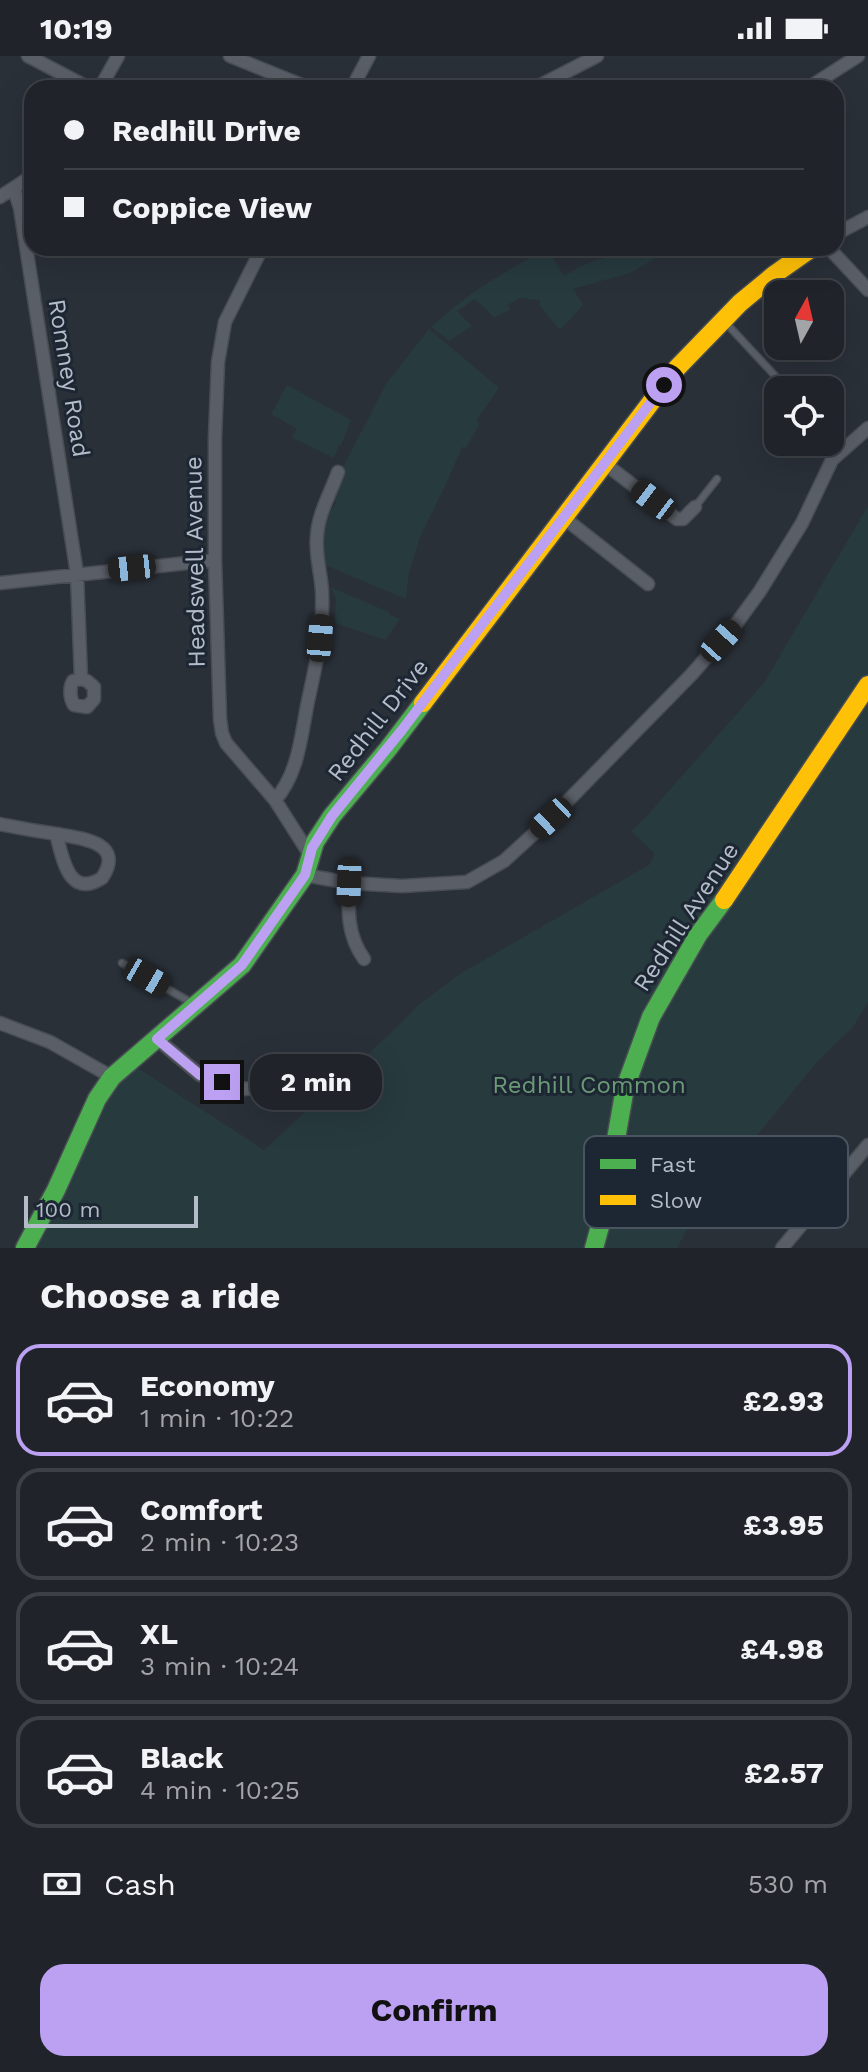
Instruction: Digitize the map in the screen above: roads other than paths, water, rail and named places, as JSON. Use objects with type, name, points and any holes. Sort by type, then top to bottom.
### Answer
[{"type":"street","points":[[28,56],[74,80]]},
{"type":"street","points":[[104,80],[118,56]]},
{"type":"street","points":[[230,56],[289,80]]},
{"type":"street","points":[[356,80],[369,56]]},
{"type":"street","points":[[550,80],[597,56]]},
{"type":"street","points":[[820,80],[858,56]]},
{"type":"street","points":[[0,197],[24,182]]},
{"type":"street","name":"Romney Road","points":[[14,189],[24,234]]},
{"type":"street","points":[[844,230],[868,217]]},
{"type":"street","name":"Romney Road","points":[[27,256],[77,574],[81,679]]},
{"type":"street","name":"Headswell Avenue","points":[[258,256],[231,308],[221,336],[215,437],[215,560],[222,733],[233,752],[275,800],[310,855]]},
{"type":"street","name":"Redhill Drive","points":[[25,1248],[56,1190],[97,1099],[112,1077],[242,965],[305,875],[315,842],[332,816],[397,736],[677,368],[722,320],[799,256]]},
{"type":"street","points":[[836,256],[868,290]]},
{"type":"street","points":[[305,875],[349,883],[402,886],[467,882],[504,861],[551,818],[691,675],[736,624],[802,523],[832,460],[868,428]]},
{"type":"street","points":[[604,463],[677,519],[683,519],[695,507]]},
{"type":"street","points":[[275,800],[289,780],[296,759],[318,657],[322,589],[317,537],[319,520],[338,472]]},
{"type":"street","points":[[563,517],[648,584]]},
{"type":"street","points":[[0,583],[215,560]]},
{"type":"street","name":"Redhill Avenue","points":[[617,1136],[625,1088],[651,1017],[698,935],[868,685]]},
{"type":"street","points":[[0,824],[89,839],[106,852],[107,870],[102,878],[86,884],[70,876],[56,834]]},
{"type":"street","points":[[349,883],[348,919],[355,945],[364,959]]},
{"type":"street","points":[[0,1023],[50,1042],[112,1077]]},
{"type":"street","points":[[157,1039],[200,1075],[244,1089],[298,1083]]},
{"type":"street","points":[[848,1171],[866,1150]]},
{"type":"street","name":"Redhill Avenue","points":[[594,1248],[600,1228]]},
{"type":"street","points":[[782,1248],[799,1228]]},
{"type":"lane","points":[[722,320],[775,376]]},
{"type":"lane","points":[[695,507],[717,479]]},
{"type":"lane","points":[[122,963],[196,1006]]},
{"type":"park label","name":"Redhill Common","points":[[589,1085]]}]
